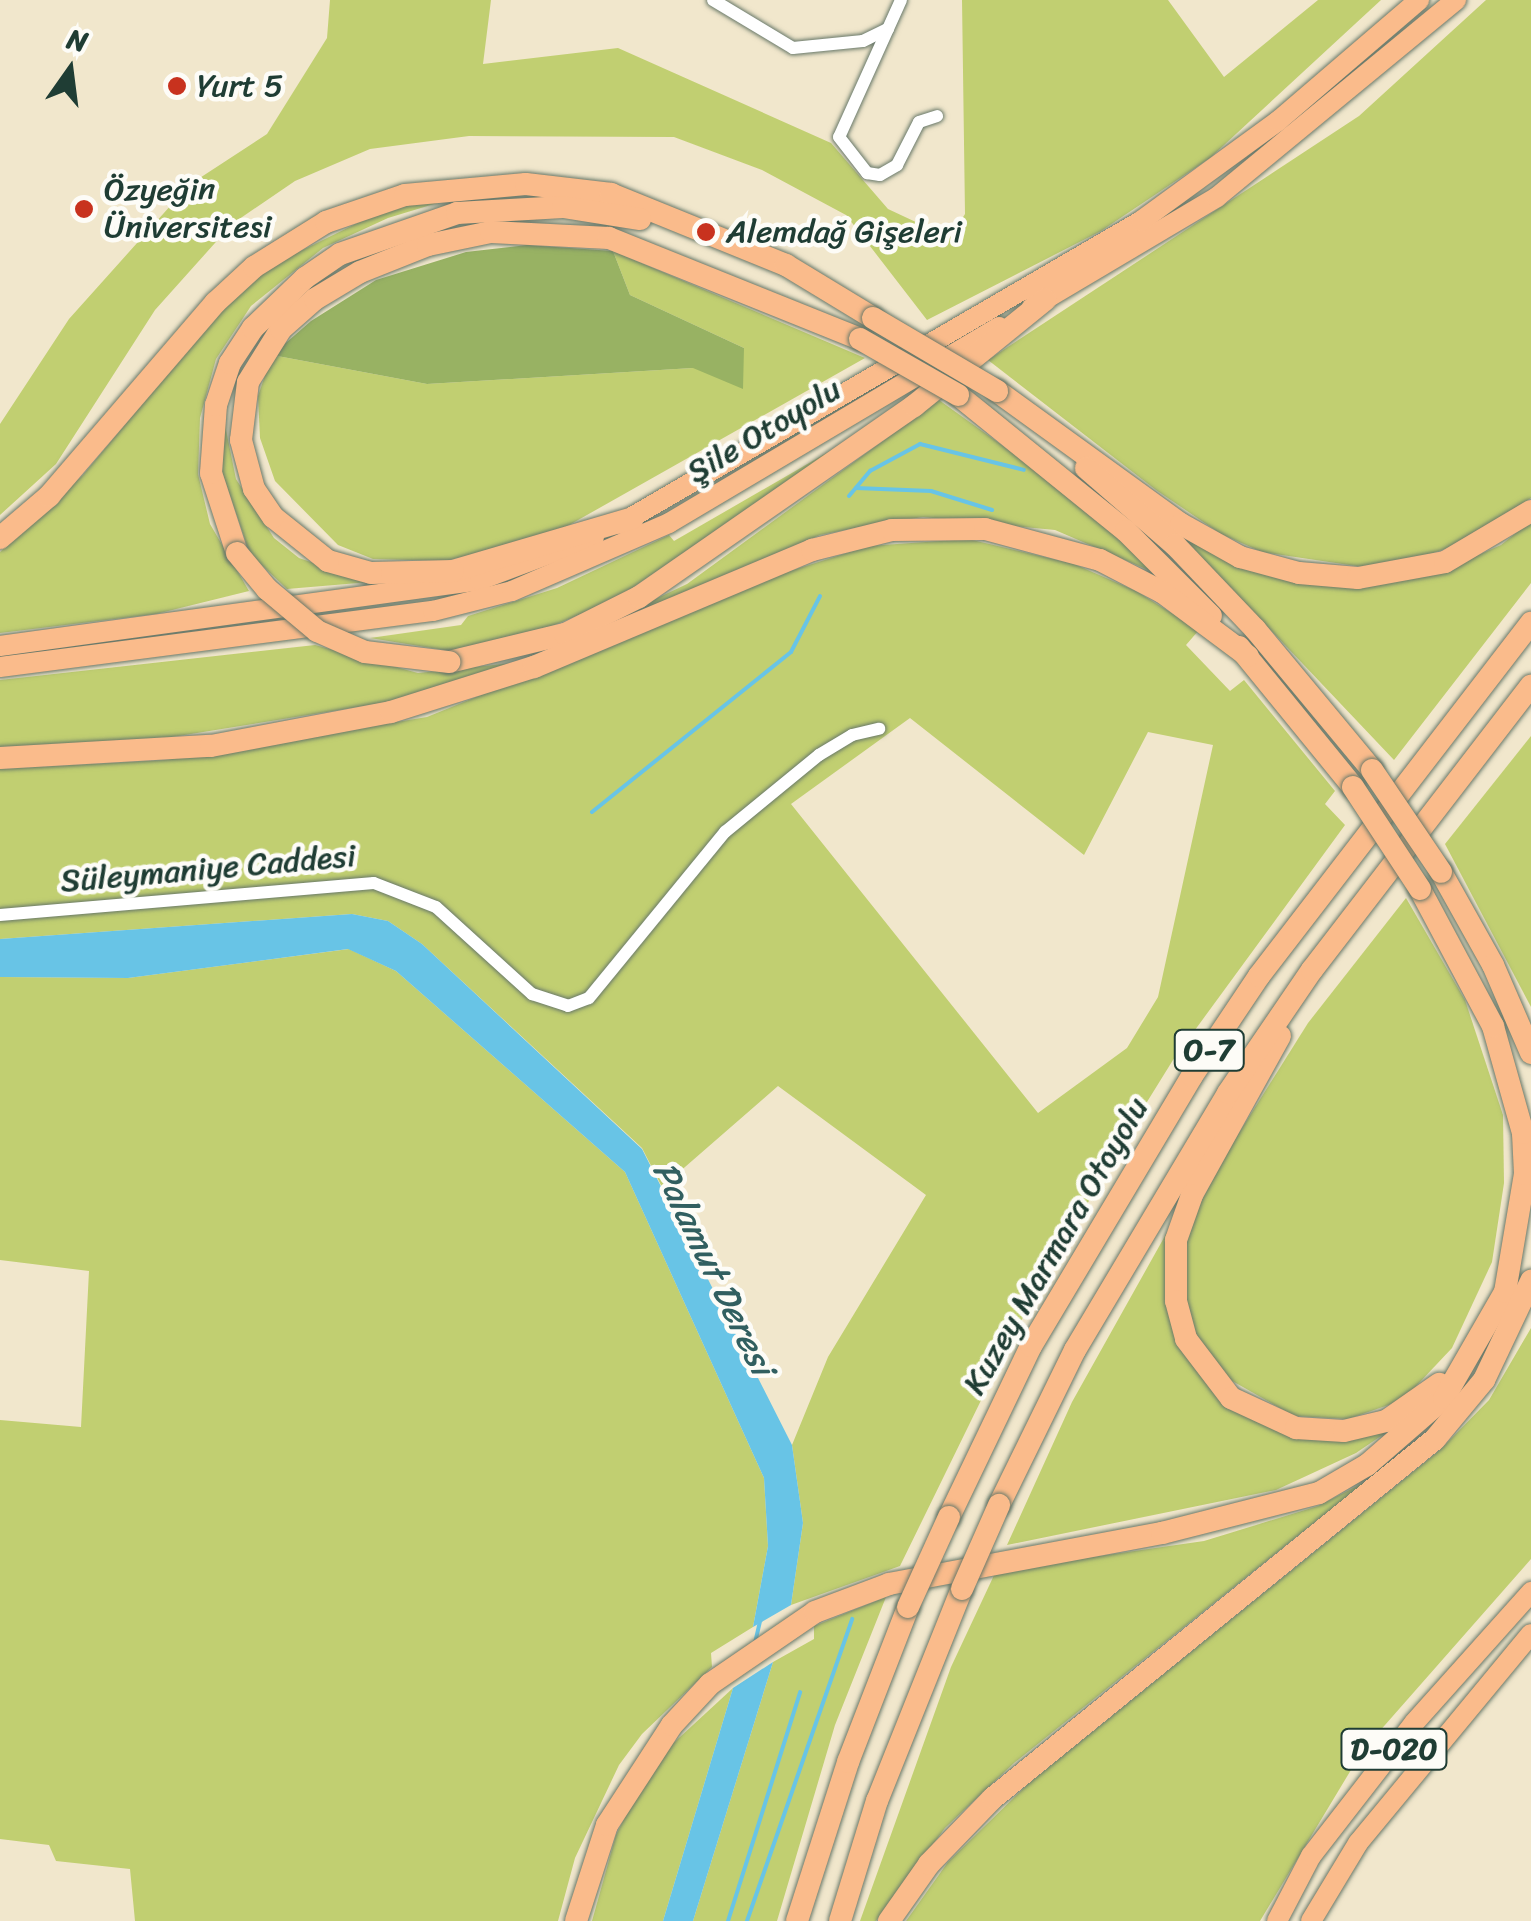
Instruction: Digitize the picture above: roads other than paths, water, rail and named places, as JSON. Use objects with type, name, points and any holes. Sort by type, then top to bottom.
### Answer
[{"type":"highway","name":"Şile Otoyolu","points":[[0,646],[480,580],[559,554],[634,518],[1141,220],[1270,128],[1419,0]]},
{"type":"highway","name":"Şile Otoyolu","points":[[0,667],[433,611],[512,591],[668,522],[1217,197],[1456,0]]},
{"type":"highway","points":[[0,538],[49,496],[215,303],[254,268],[326,222],[405,195],[526,184],[611,194],[786,266],[997,392],[1181,524],[1240,557],[1299,572],[1358,578],[1445,562],[1531,511]]},
{"type":"highway","points":[[873,318],[649,221],[604,210],[488,209],[374,240],[305,278],[252,328],[230,364],[214,416],[211,474],[238,552],[267,590],[317,631],[365,652],[448,662],[565,634],[639,597],[945,383],[1045,300]]},
{"type":"highway","points":[[576,1921],[607,1825],[640,1768],[710,1684],[815,1612],[888,1584],[1162,1533],[1319,1493],[1379,1456],[1444,1398],[1490,1325],[1517,1237],[1524,1134],[1493,1026],[1420,888],[1354,787],[1248,656],[1126,531],[958,395],[860,338],[608,238],[491,232],[428,245],[360,272],[315,299],[281,329],[248,382],[241,440],[254,489],[272,517],[328,561],[372,573],[453,571],[634,518]]},
{"type":"highway","points":[[997,392],[1175,545],[1320,702],[1441,872],[1501,981],[1531,1053]]},
{"type":"highway","points":[[0,758],[211,746],[406,708],[534,667],[793,557],[892,530],[984,529],[1100,560],[1162,592],[1248,656]]},
{"type":"highway","name":"Kuzey Marmara Otoyolu","points":[[797,1921],[848,1762],[908,1607],[1039,1331],[1192,1076],[1270,962],[1531,623]]},
{"type":"highway","name":"Kuzey Marmara Otoyolu","points":[[840,1921],[877,1801],[962,1588],[1075,1350],[1148,1222],[1312,970],[1531,686]]},
{"type":"highway","points":[[1312,970],[1265,1071],[1192,1195],[1176,1240],[1176,1301],[1186,1338],[1218,1384],[1250,1411],[1296,1428],[1344,1432],[1386,1422],[1431,1392],[1490,1325]]},
{"type":"highway","points":[[889,1921],[929,1864],[992,1798],[1435,1439],[1484,1380],[1531,1281]]},
{"type":"highway","name":"D-020","points":[[1277,1921],[1311,1856],[1531,1592]]},
{"type":"highway","name":"D-020","points":[[1311,1921],[1358,1843],[1531,1634]]},
{"type":"street","points":[[713,0],[793,48],[863,41],[889,29]]},
{"type":"street","points":[[901,0],[839,137],[868,172],[880,175],[897,165],[919,122],[937,116]]},
{"type":"street","name":"Süleymaniye Caddesi","points":[[0,915],[374,882],[436,908],[532,994],[560,1005],[589,998],[714,844],[778,786],[852,735],[879,729]]},
{"type":"water","points":[[352,914],[388,921],[422,944],[642,1149],[792,1445],[803,1523],[791,1605],[753,1627],[768,1546],[764,1478],[625,1172],[396,971],[348,949],[128,978],[0,977],[0,939]]},
{"type":"water","points":[[773,1662],[693,1921],[663,1921],[733,1688]]},
{"type":"waterway","points":[[849,496],[870,471],[920,444],[1024,470]]},
{"type":"waterway","points":[[856,488],[931,491],[992,510]]},
{"type":"waterway","points":[[592,812],[791,652],[820,596]]},
{"type":"waterway","name":"Palamut Deresi","points":[[755,1643],[761,1618]]},
{"type":"waterway","points":[[747,1921],[852,1619]]},
{"type":"waterway","points":[[728,1921],[800,1692]]},
{"type":"place","name":"Yurt 5","points":[[177,86]]},
{"type":"place","name":"Özyeğin Üniversitesi","points":[[84,209]]},
{"type":"place","name":"Alemdağ Gişeleri","points":[[706,232]]}]
